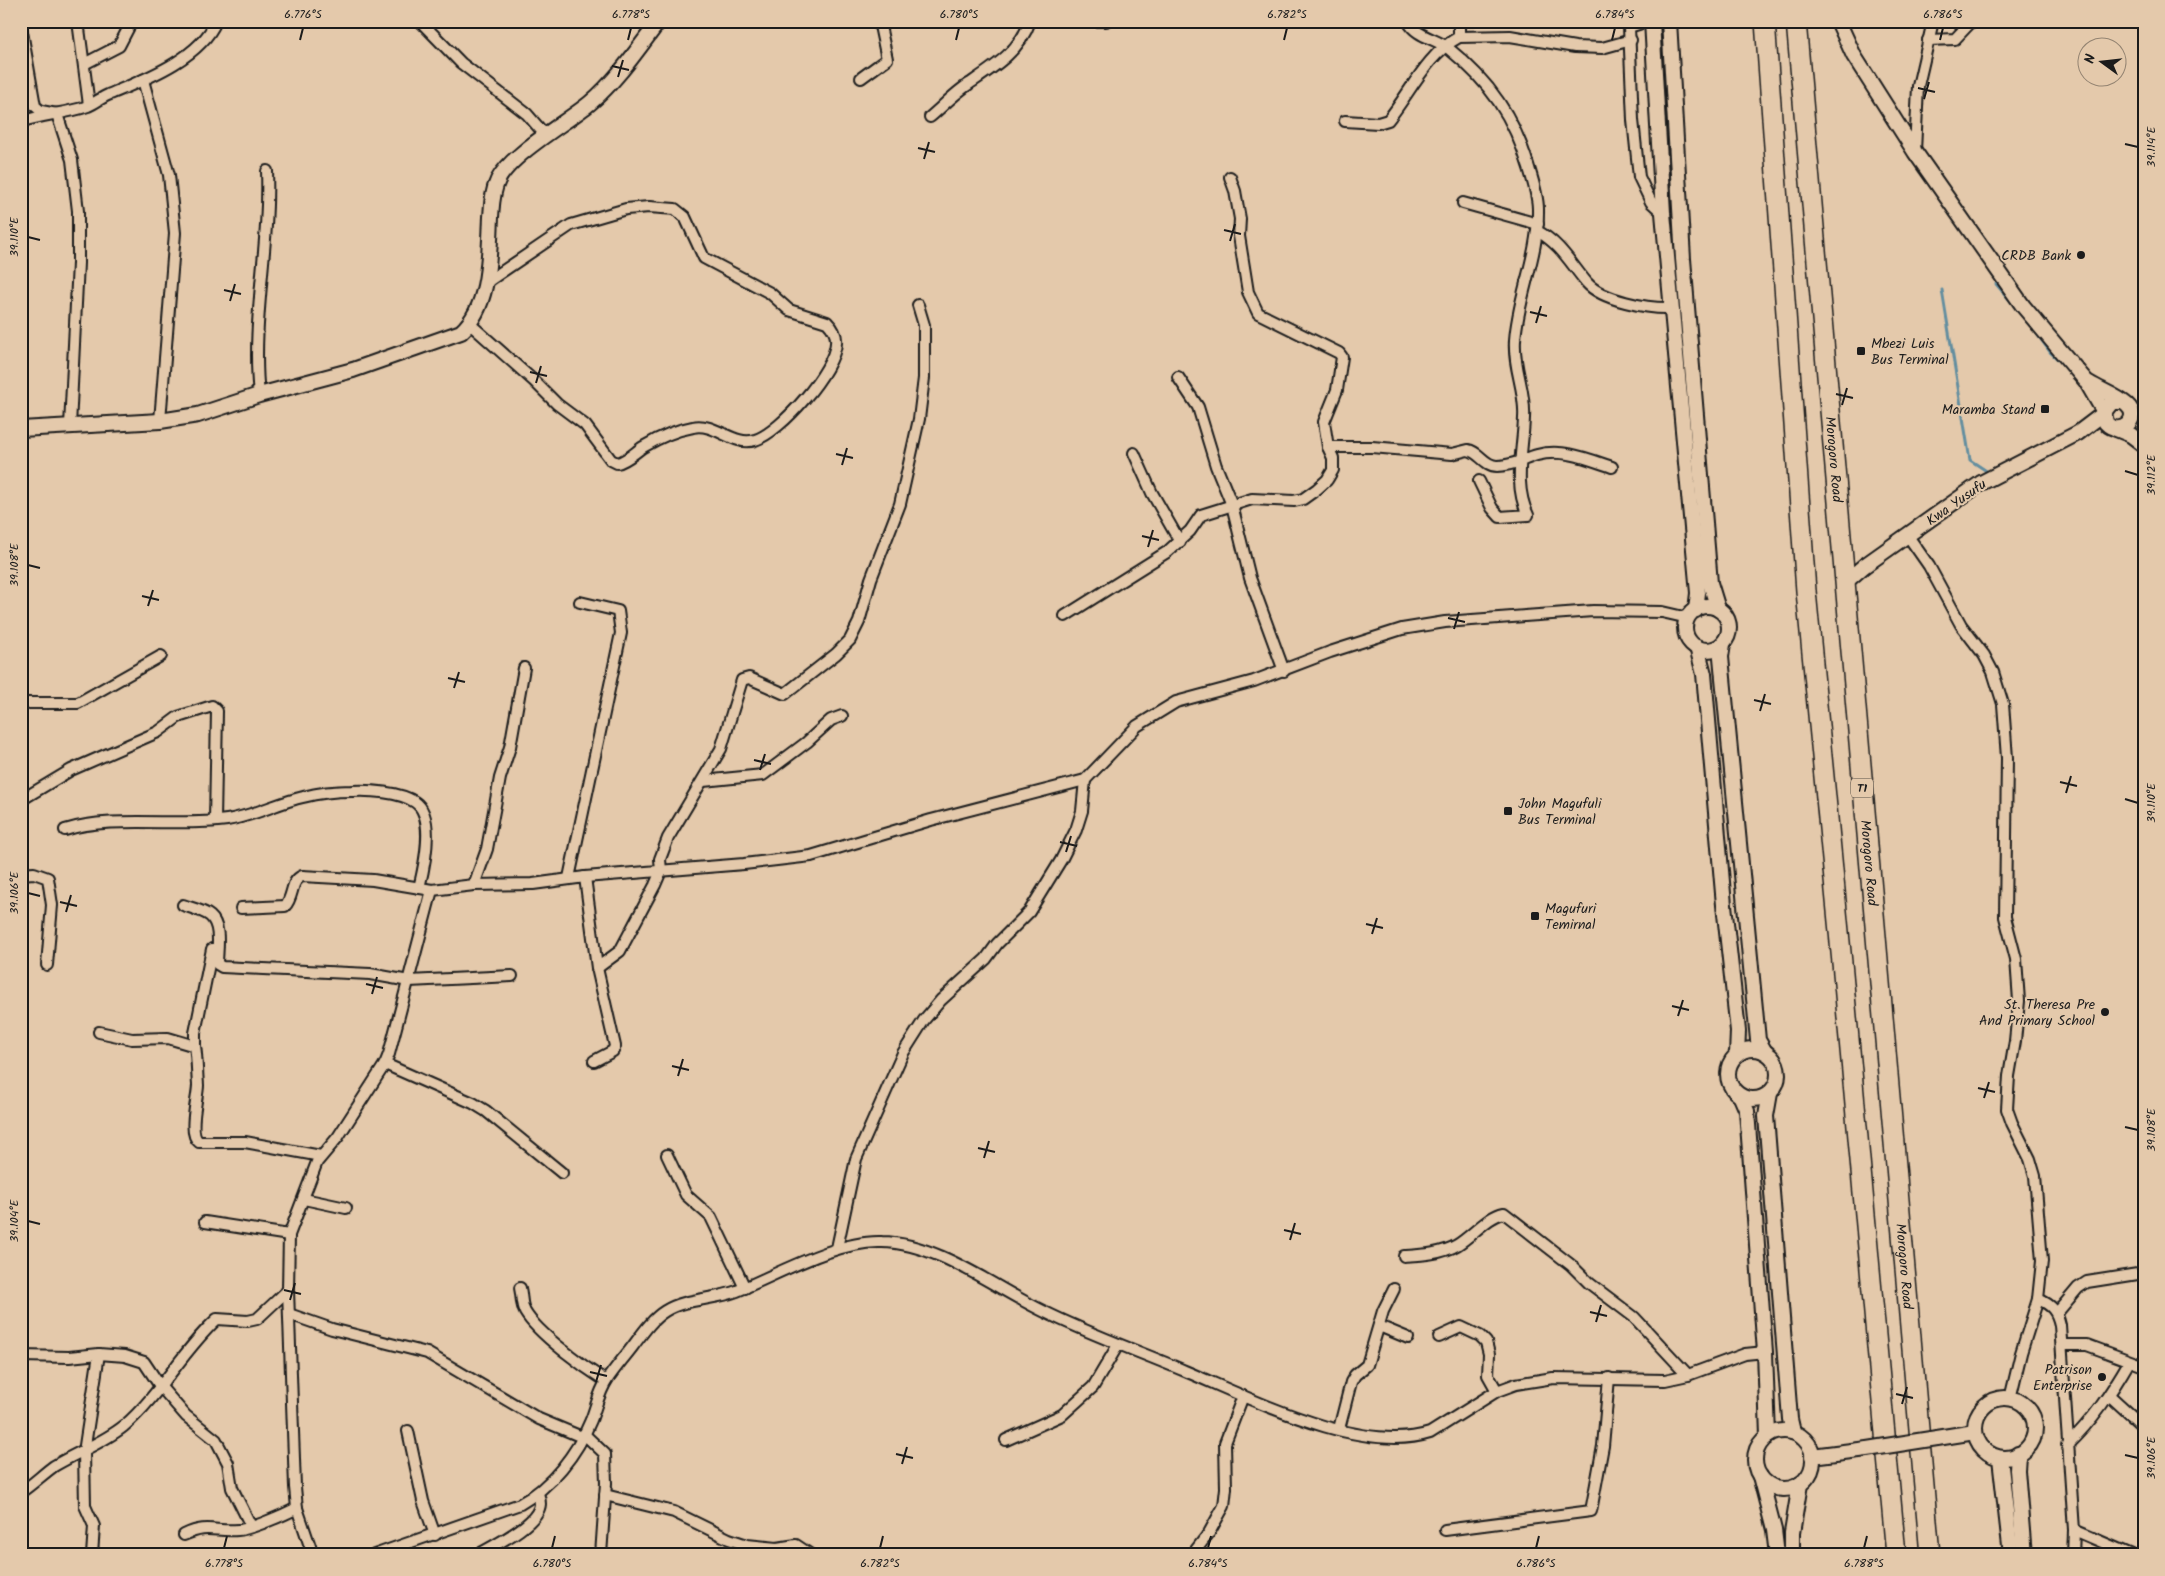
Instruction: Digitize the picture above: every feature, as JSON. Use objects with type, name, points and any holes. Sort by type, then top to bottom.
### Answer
[{"type":"highway","points":[[1765,21],[1806,591],[1844,973],[1896,1555]]},
{"type":"highway","name":"Morogoro Road","points":[[1796,21],[1930,1555]]},
{"type":"street","points":[[78,21],[89,105]]},
{"type":"street","points":[[84,64],[119,46],[132,21]]},
{"type":"street","points":[[21,122],[89,105],[144,80],[171,65],[194,48],[212,30],[216,21]]},
{"type":"street","points":[[420,21],[461,63],[527,114],[546,136]]},
{"type":"street","points":[[21,429],[160,421],[198,415],[353,370],[461,332],[470,324],[486,282],[494,188],[499,178],[510,165],[558,124],[591,102],[629,60],[659,21]]},
{"type":"street","points":[[861,78],[885,63],[887,59],[879,21]]},
{"type":"street","points":[[930,116],[968,84],[995,66],[1015,47],[1026,33],[1030,21]]},
{"type":"street","points":[[1093,21],[1106,21]]},
{"type":"street","points":[[1408,21],[1414,30],[1446,47],[1490,88],[1513,124],[1529,169],[1538,206],[1538,227],[1515,339],[1515,369],[1525,404],[1520,463],[1520,495],[1528,514],[1500,517],[1492,508],[1479,481]]},
{"type":"street","points":[[1459,21],[1459,37]]},
{"type":"street","points":[[1663,213],[1651,202],[1639,177],[1633,120],[1629,27],[1650,21],[1670,308],[1698,592],[1687,634],[1697,647],[1704,674],[1724,906],[1738,1031],[1736,1055],[1730,1065],[1728,1077],[1732,1088],[1741,1096],[1747,1111],[1765,1352],[1768,1436]]},
{"type":"street","points":[[1669,21],[1684,278],[1710,583],[1718,609],[1728,622],[1728,634],[1723,644],[1722,666],[1758,1040],[1765,1052],[1774,1060],[1778,1071],[1777,1083],[1770,1093],[1766,1116],[1776,1259],[1790,1419],[1793,1432]]},
{"type":"street","points":[[1838,21],[1854,56],[1915,152],[2023,306],[2086,381],[2104,413],[2106,423],[2115,429],[2127,426],[2131,420],[2132,413]]},
{"type":"street","points":[[1915,152],[1916,99],[1928,40],[1934,21]]},
{"type":"street","points":[[1928,40],[1955,39],[1972,21]]},
{"type":"street","points":[[21,26],[29,84],[35,106],[41,111],[56,114]]},
{"type":"street","points":[[1345,121],[1378,123],[1388,120],[1428,64],[1459,37],[1510,36],[1575,47],[1602,48],[1631,40]]},
{"type":"street","points":[[144,80],[169,175],[175,233],[160,421]]},
{"type":"street","points":[[56,114],[72,160],[78,211],[78,263],[70,426]]},
{"type":"street","points":[[259,396],[256,366],[268,225],[267,171]]},
{"type":"street","points":[[1065,616],[1167,552],[1180,542],[1201,516],[1252,499],[1282,502],[1307,497],[1327,480],[1332,470],[1333,458],[1328,446],[1324,422],[1337,390],[1342,357],[1339,353],[1258,313],[1248,292],[1239,236],[1240,219],[1235,191],[1230,177]]},
{"type":"street","points":[[1463,202],[1538,227],[1552,238],[1587,282],[1599,292],[1656,308],[1670,308]]},
{"type":"street","points":[[470,324],[557,404],[585,425],[611,460],[617,463],[655,441],[694,426],[709,427],[743,441],[756,440],[800,405],[814,389],[836,348],[836,338],[827,322],[789,310],[770,293],[704,258],[685,217],[680,212],[670,208],[626,209],[571,225],[486,282]]},
{"type":"street","points":[[597,968],[620,951],[662,871],[660,859],[668,838],[704,781],[727,734],[733,705],[742,680],[749,678],[785,694],[836,654],[850,640],[854,632],[871,579],[900,504],[908,459],[920,419],[924,369],[924,325],[918,305]]},
{"type":"street","points":[[1178,377],[1198,407],[1216,466],[1232,505],[1250,578],[1284,671]]},
{"type":"street","points":[[2086,381],[2129,406],[2144,436]]},
{"type":"street","points":[[2104,413],[2112,402],[2123,402]]},
{"type":"street","name":"Kwa Yusufu","points":[[1845,586],[1864,566],[1981,483],[2078,433],[2104,413]]},
{"type":"street","name":"Kwa Yusufu","points":[[2078,433],[2096,428],[2115,429],[2131,435],[2144,445]]},
{"type":"street","points":[[1328,446],[1372,447],[1452,454],[1468,450],[1490,465],[1520,463],[1549,452],[1579,455],[1612,467]]},
{"type":"street","points":[[1134,453],[1152,493],[1180,542]]},
{"type":"street","points":[[1908,536],[1929,566],[1961,625],[1984,655],[2003,704],[2007,758],[2005,917],[2016,959],[2019,1001],[2016,1041],[2009,1076],[2007,1109],[2030,1159],[2035,1176],[2042,1261],[2038,1299],[2021,1353],[2010,1399]]},
{"type":"street","points":[[569,878],[621,633],[618,611],[580,602]]},
{"type":"street","points":[[240,908],[285,906],[290,901],[296,880],[302,876],[373,880],[432,890],[474,885],[533,884],[569,878],[811,856],[940,818],[1085,780],[1137,726],[1163,708],[1193,696],[1284,671],[1362,641],[1402,630],[1445,622],[1593,611],[1692,614],[1707,606],[1718,609]]},
{"type":"street","points":[[1697,647],[1713,649],[1723,644]]},
{"type":"street","points":[[21,703],[78,703],[162,656]]},
{"type":"street","points":[[474,885],[487,849],[500,778],[510,747],[524,668]]},
{"type":"street","points":[[21,800],[71,770],[158,732],[178,718],[212,706],[217,711],[215,821]]},
{"type":"street","points":[[704,781],[763,775],[807,742],[831,720],[842,716]]},
{"type":"street","points":[[837,1248],[856,1159],[903,1053],[918,1028],[941,1000],[986,958],[1028,912],[1061,860],[1076,830],[1082,811],[1085,780]]},
{"type":"street","points":[[65,830],[105,824],[215,821],[260,812],[304,796],[352,791],[407,798],[420,806],[426,822],[427,842],[419,888]]},
{"type":"street","points":[[21,874],[34,873],[48,878],[52,905],[47,965]]},
{"type":"street","points":[[585,877],[597,968],[615,1046],[613,1051],[594,1061]]},
{"type":"street","points":[[313,1555],[297,1508],[292,1441],[293,1399],[288,1290],[289,1235],[321,1156],[338,1137],[385,1064],[410,981],[409,973],[432,890]]},
{"type":"street","points":[[183,905],[210,916],[216,929],[217,964],[222,967],[370,974],[410,981],[512,976]]},
{"type":"street","points":[[216,929],[195,1033],[198,1086],[194,1112],[196,1141],[245,1142],[321,1156]]},
{"type":"street","points":[[99,1032],[132,1039],[168,1038],[195,1046]]},
{"type":"street","points":[[1736,1055],[1753,1049],[1765,1052]]},
{"type":"street","points":[[385,1064],[486,1111],[562,1173]]},
{"type":"street","points":[[1741,1096],[1759,1099],[1770,1093]]},
{"type":"street","points":[[667,1155],[686,1195],[711,1217],[745,1288]]},
{"type":"street","points":[[304,1198],[346,1208]]},
{"type":"street","points":[[1404,1256],[1420,1255],[1452,1247],[1477,1232],[1496,1214],[1504,1213],[1571,1265],[1588,1283],[1634,1317],[1688,1375]]},
{"type":"street","points":[[206,1222],[289,1235]]},
{"type":"street","points":[[374,1555],[520,1504],[538,1493],[560,1470],[583,1436],[606,1381],[646,1329],[664,1311],[745,1288],[837,1248],[865,1242],[913,1246],[948,1260],[1042,1311],[1118,1345],[1244,1396],[1339,1429],[1385,1439],[1417,1437],[1436,1430],[1497,1391],[1516,1384],[1553,1378],[1665,1380],[1688,1375],[1745,1354],[1765,1352]]},
{"type":"street","points":[[2057,1313],[2078,1288],[2088,1282],[2144,1274]]},
{"type":"street","points":[[520,1288],[523,1308],[529,1317],[563,1349],[606,1381]]},
{"type":"street","points":[[1339,1429],[1351,1382],[1355,1375],[1367,1366],[1386,1305],[1394,1289]]},
{"type":"street","points":[[21,1492],[55,1466],[84,1452],[123,1427],[217,1319],[248,1321],[257,1319],[288,1290]]},
{"type":"street","points":[[2038,1299],[2052,1307],[2057,1313],[2062,1345],[2074,1530],[2073,1555]]},
{"type":"street","points":[[289,1314],[332,1329],[405,1346],[433,1356],[539,1419],[583,1436],[605,1454],[605,1495],[601,1555]]},
{"type":"street","points":[[1379,1326],[1408,1338]]},
{"type":"street","points":[[1439,1338],[1461,1327],[1480,1336],[1488,1347],[1488,1375],[1497,1391]]},
{"type":"street","points":[[1006,1440],[1062,1415],[1093,1387],[1118,1345]]},
{"type":"street","points":[[2062,1345],[2087,1345],[2144,1366]]},
{"type":"street","points":[[92,1555],[94,1526],[85,1506],[84,1452],[99,1354]]},
{"type":"street","points":[[21,1356],[70,1357],[99,1354],[140,1359],[186,1416],[216,1440],[228,1464],[232,1488],[251,1526]]},
{"type":"street","points":[[2067,1445],[2089,1424],[2129,1362]]},
{"type":"street","points":[[1445,1530],[1591,1511],[1603,1446],[1609,1378]]},
{"type":"street","points":[[2109,1395],[2144,1427]]},
{"type":"street","points":[[1192,1555],[1209,1533],[1224,1506],[1226,1488],[1225,1443],[1244,1396]]},
{"type":"street","points":[[2010,1399],[2027,1409],[2033,1420],[2032,1440],[2018,1454],[2000,1458],[1983,1449],[1975,1432],[1977,1418],[1984,1407],[1996,1400],[2010,1399]]},
{"type":"street","points":[[408,1431],[423,1501],[435,1535]]},
{"type":"street","points":[[1777,1555],[1774,1530],[1755,1457],[1759,1445],[1768,1436],[1780,1431],[1793,1432],[1808,1444],[1812,1456],[1808,1475],[1800,1484],[1792,1532],[1792,1555]]},
{"type":"street","points":[[1812,1456],[1975,1432]]},
{"type":"street","points":[[2018,1454],[2017,1470],[2024,1555]]},
{"type":"street","points":[[2000,1458],[2011,1555]]},
{"type":"street","points":[[1760,1476],[1769,1484],[1781,1489],[1800,1484]]},
{"type":"street","points":[[477,1555],[512,1535],[534,1517],[540,1506],[538,1493]]},
{"type":"street","points":[[605,1495],[674,1512],[728,1540],[747,1545],[777,1548],[796,1545],[811,1555]]},
{"type":"street","points":[[184,1535],[202,1528],[239,1530],[283,1516],[297,1508]]},
{"type":"street","points":[[2074,1530],[2132,1555]]},
{"type":"street","points":[[488,1549],[499,1555]]},
{"type":"waterway","points":[[662,27],[667,21]]},
{"type":"waterway","points":[[1996,284],[2014,305]]},
{"type":"waterway","points":[[1942,290],[1970,460],[1988,472],[1990,471]]},
{"type":"waterway","points":[[2032,327],[2051,353],[2067,368]]},
{"type":"place","name":"CRDB Bank","points":[[2081,255]]},
{"type":"place","name":"Mbezi Luis Bus Terminal","points":[[1861,351]]},
{"type":"place","name":"Maramba Stand","points":[[2045,409]]},
{"type":"place","name":"John Magufuli Bus Terminal","points":[[1508,811]]},
{"type":"place","name":"Magufuri Temirnal","points":[[1535,916]]},
{"type":"place","name":"St. Theresa Pre And Primary School","points":[[2105,1012]]},
{"type":"place","name":"Patrison Enterprise","points":[[2102,1377]]}]
